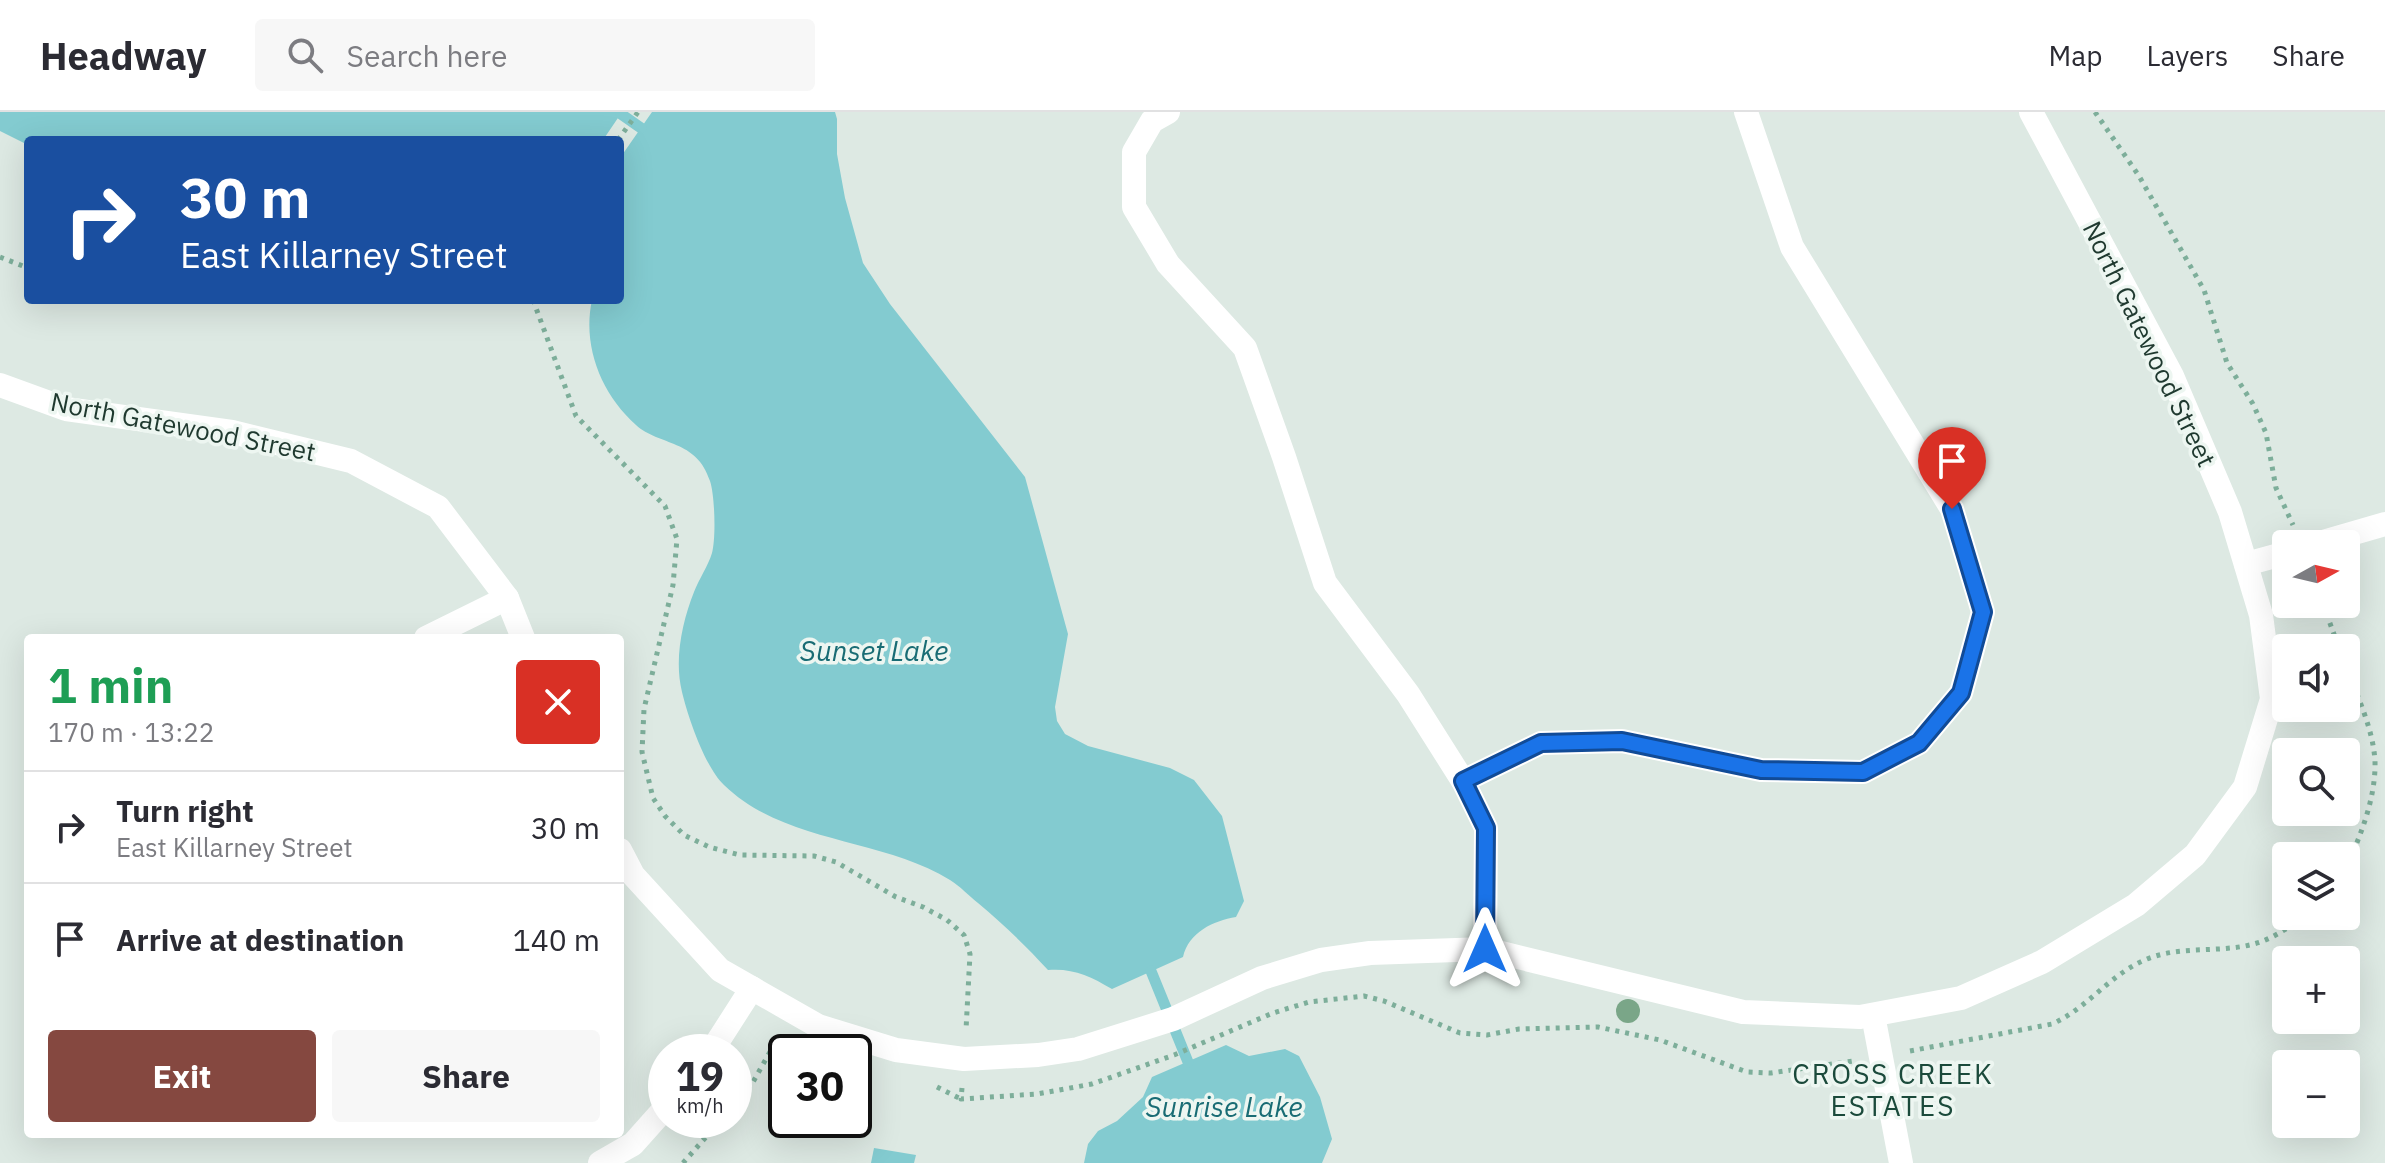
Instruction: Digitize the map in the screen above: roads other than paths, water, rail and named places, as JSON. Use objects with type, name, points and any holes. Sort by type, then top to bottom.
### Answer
[{"type":"street","points":[[1168,112],[1152,121],[1134,152],[1134,207],[1168,264],[1245,348],[1325,583],[1408,694],[1463,781],[1486,828],[1485,949]]},
{"type":"street","points":[[1463,781],[1541,743],[1622,741],[1761,770],[1863,772],[1919,743],[1961,693],[1983,612],[1952,509],[1792,247],[1746,112]]},
{"type":"street","name":"North Gatewood Street","points":[[624,858],[633,875],[720,970],[818,1026],[896,1050],[964,1059],[1038,1055],[1078,1049],[1173,1019],[1262,978],[1321,960],[1370,953],[1485,949],[1743,1012],[1860,1017],[1961,998],[2042,962],[2136,905],[2195,855],[2245,787],[2272,699],[2261,615],[2230,512],[2172,376],[2031,112]]},
{"type":"street","name":"North Gatewood Street","points":[[0,385],[66,409],[232,432],[351,461],[438,507],[507,598],[521,634]]},
{"type":"street","points":[[2360,531],[2385,524]]},
{"type":"street","points":[[2246,564],[2272,550]]},
{"type":"street","points":[[434,634],[507,598]]},
{"type":"street","points":[[723,1034],[752,988]]},
{"type":"street","points":[[1873,1015],[1901,1163]]},
{"type":"street","points":[[604,1162],[633,1144],[648,1127]]},
{"type":"water","points":[[0,112],[622,112],[606,136],[24,136],[24,143],[0,131]]},
{"type":"water","name":"Sunset Lake","points":[[652,112],[835,112],[837,154],[845,198],[863,263],[890,304],[1025,477],[1068,634],[1055,707],[1057,721],[1065,734],[1088,746],[1170,768],[1194,780],[1222,816],[1244,901],[1236,917],[1219,921],[1196,934],[1183,957],[1112,989],[1081,974],[1048,970],[1005,927],[950,880],[894,855],[775,819],[748,804],[717,777],[688,715],[679,667],[680,641],[686,616],[713,547],[714,507],[710,481],[696,457],[677,445],[645,432],[624,413],[604,384],[592,352],[592,304],[624,304],[624,152]]},
{"type":"water","name":"Sunrise Lake","points":[[1226,1045],[1249,1056],[1285,1049],[1299,1056],[1320,1097],[1332,1139],[1322,1163],[1084,1163],[1088,1144],[1098,1131],[1117,1121],[1143,1097],[1152,1077]]},
{"type":"water","points":[[874,1148],[916,1155],[914,1163],[871,1163]]},
{"type":"waterway","points":[[621,114],[641,128]]},
{"type":"waterway","points":[[1151,971],[1188,1062]]},
{"type":"district","name":"CROSS CREEK ESTATES","points":[[1893,1090]]}]
